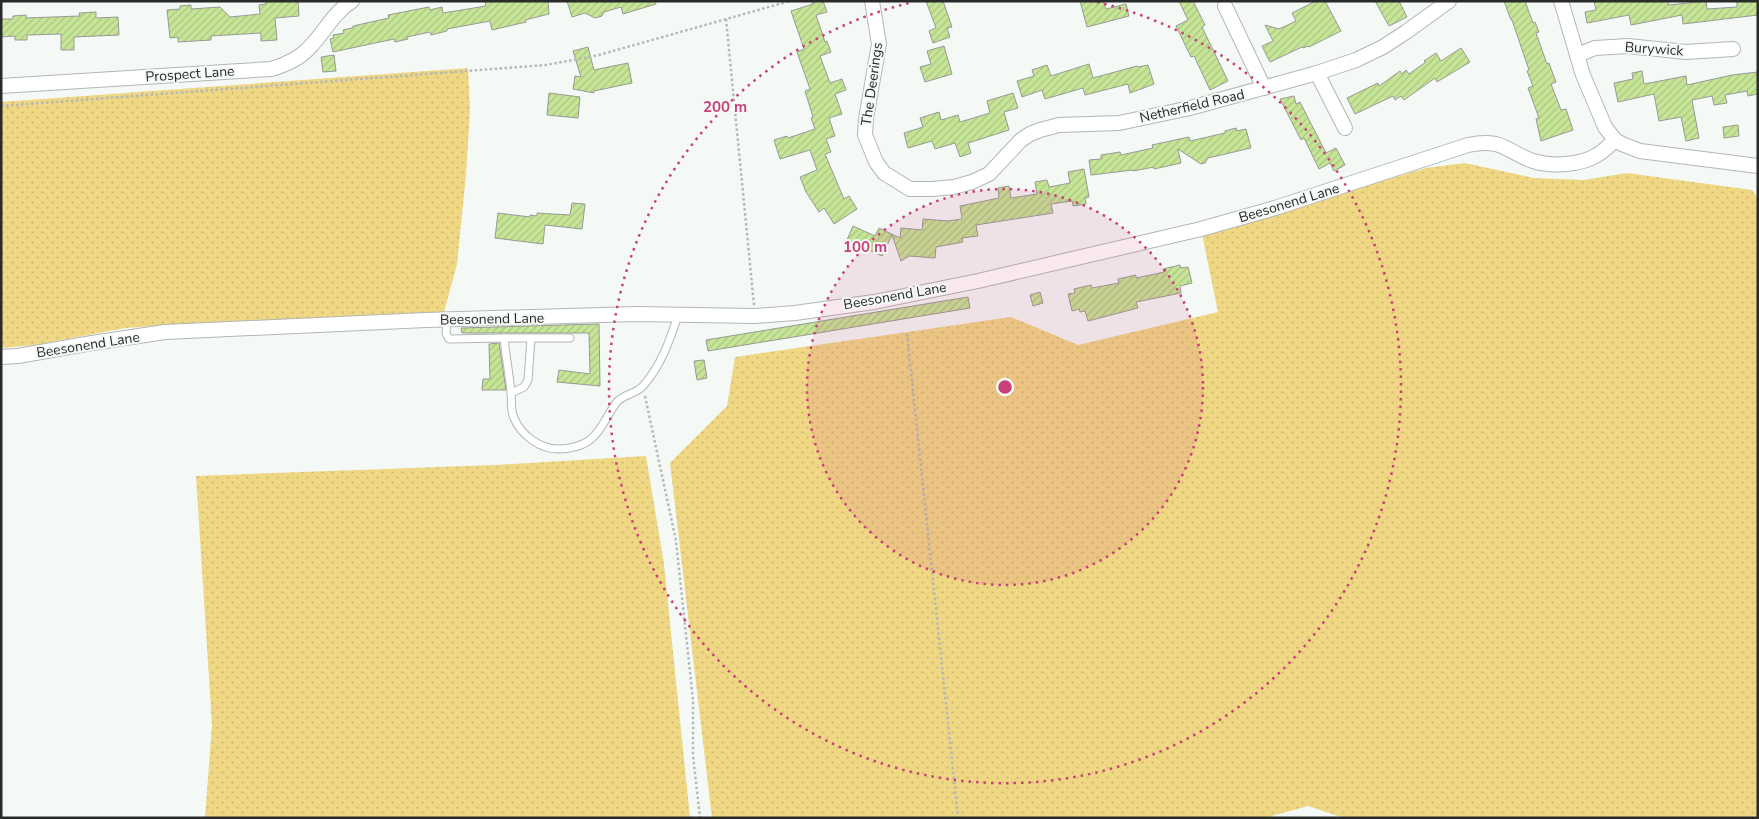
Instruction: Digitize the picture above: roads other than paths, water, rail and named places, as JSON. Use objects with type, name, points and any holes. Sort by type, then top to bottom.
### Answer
[{"type":"street","name":"Prospect Lane","points":[[1,86],[271,69],[285,65],[309,49],[330,20],[352,1]]},
{"type":"street","name":"The Deerings","points":[[872,1],[879,44],[866,118],[865,135],[876,162],[884,173],[910,189],[954,187],[989,174],[1021,140],[1040,130],[1059,125],[1119,123]]},
{"type":"street","name":"Netherfield Road","points":[[1119,123],[1190,108],[1317,74],[1356,60],[1383,47],[1406,32],[1432,6],[1449,1]]},
{"type":"street","points":[[1560,1],[1583,75],[1605,127],[1615,140],[1640,151],[1758,166]]},
{"type":"street","name":"Netherfield Road","points":[[1225,6],[1264,88]]},
{"type":"street","name":"Burywick","points":[[1577,55],[1596,48],[1628,46],[1686,52],[1733,49]]},
{"type":"street","points":[[1317,74],[1345,128]]},
{"type":"street","name":"Beesonend Lane","points":[[1,357],[18,356],[92,342],[164,332],[636,314],[755,316],[795,313],[874,302],[978,281],[1201,229],[1274,208],[1468,145],[1492,143],[1506,147],[1543,164],[1558,164],[1589,159],[1598,155],[1615,140]]},
{"type":"lane","points":[[504,338],[512,411],[518,426],[542,446],[550,449],[562,449],[588,442],[600,430],[616,403],[624,396],[642,388],[666,350],[678,315]]},
{"type":"lane","points":[[446,320],[448,339],[570,338]]},
{"type":"lane","points":[[511,393],[524,388],[528,380],[531,338]]}]
